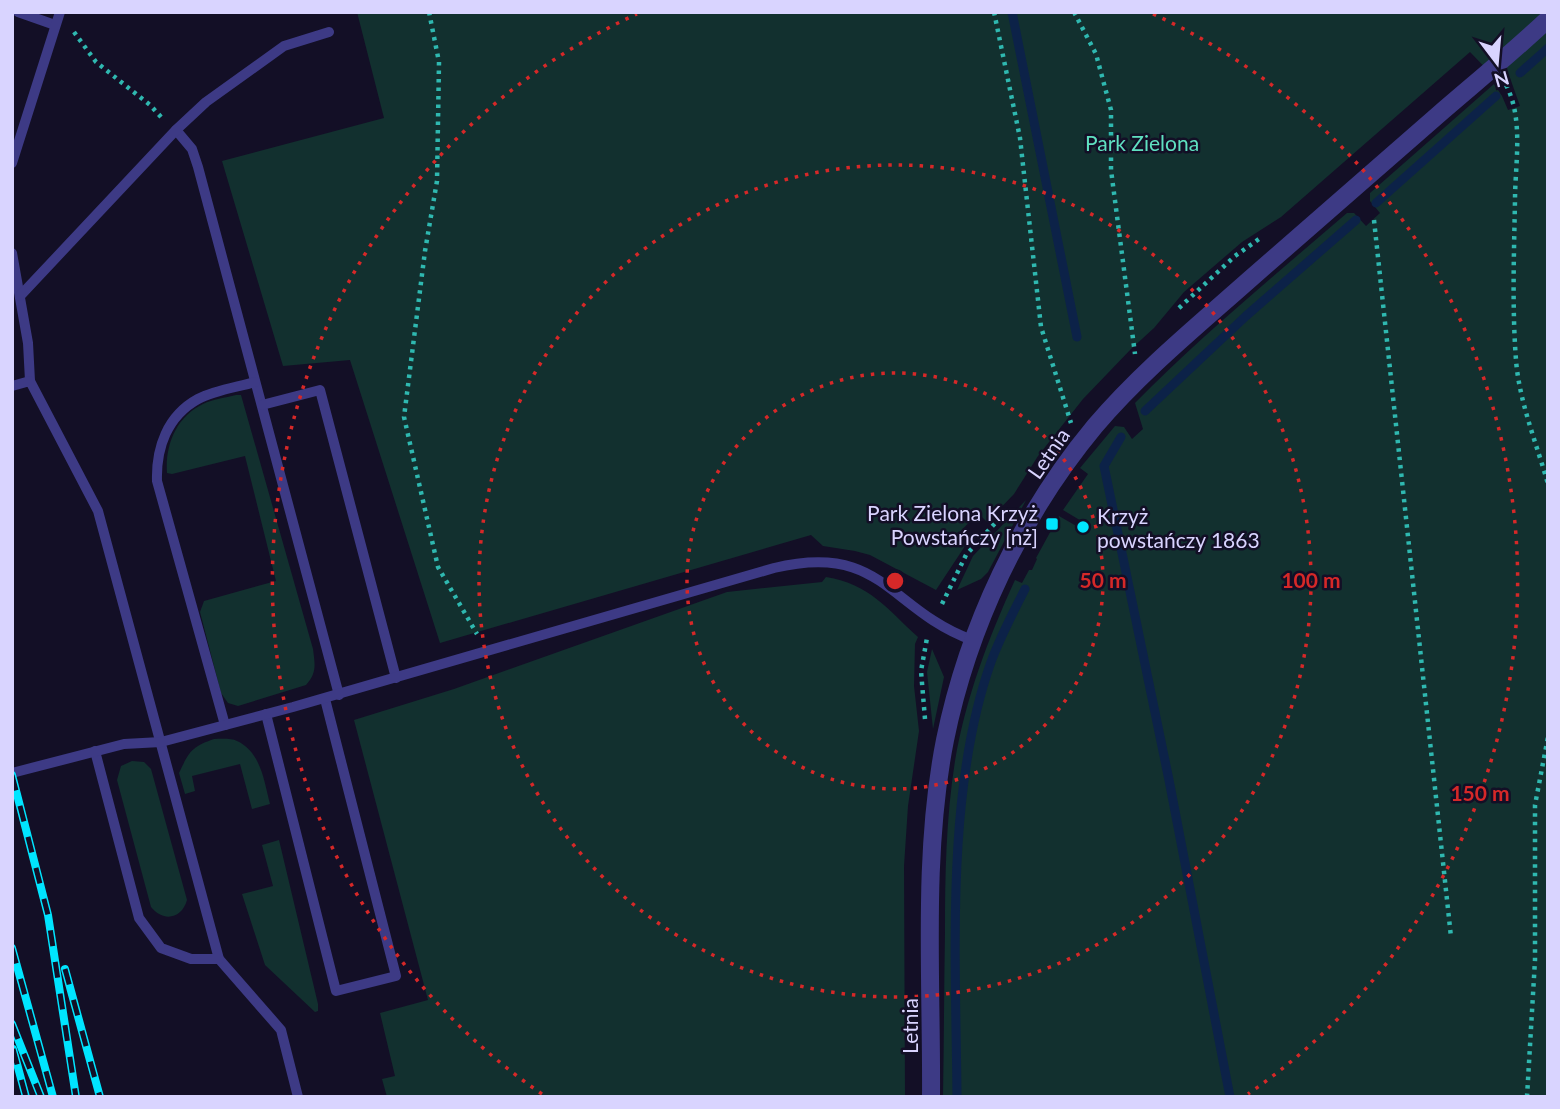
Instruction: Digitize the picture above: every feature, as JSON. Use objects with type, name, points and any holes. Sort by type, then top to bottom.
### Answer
[{"type":"street","name":"Letnia","points":[[931,1097],[931,916],[936,804],[951,714],[972,640],[1031,519],[1076,451],[1115,404],[1179,342],[1548,19]]},
{"type":"lane","points":[[18,12],[55,25]]},
{"type":"lane","points":[[12,163],[60,12]]},
{"type":"lane","points":[[20,296],[176,130],[206,102],[284,46],[329,32]]},
{"type":"lane","points":[[176,130],[191,149],[198,167],[339,695]]},
{"type":"lane","points":[[12,253],[28,343],[30,381],[98,511],[219,959],[281,1030],[298,1097]]},
{"type":"lane","points":[[12,386],[30,381]]},
{"type":"lane","points":[[225,725],[157,481],[156,460],[161,439],[178,413],[199,398],[256,382]]},
{"type":"lane","points":[[262,405],[320,390],[397,678]]},
{"type":"lane","points":[[12,773],[124,744],[161,742],[266,715],[488,653],[774,568],[818,561],[842,564],[869,573],[935,621],[972,640]]},
{"type":"lane","points":[[266,715],[336,991],[396,976],[325,699]]},
{"type":"lane","points":[[95,751],[139,918],[161,948],[191,959],[219,959]]},
{"type":"path","points":[[429,12],[439,62],[437,181],[425,251],[404,416],[438,567],[488,653]]},
{"type":"path","points":[[994,12],[1020,138],[1041,327],[1071,424]]},
{"type":"path","points":[[1074,12],[1096,54],[1111,110],[1111,170],[1135,355]]},
{"type":"path","points":[[55,25],[74,32],[110,76],[150,105],[176,130]]},
{"type":"path","points":[[1514,109],[1517,134],[1514,234],[1516,362],[1527,413],[1548,484]]},
{"type":"path","points":[[1374,220],[1451,937]]},
{"type":"path","points":[[1527,1097],[1535,960],[1535,805],[1548,737]]},
{"type":"green space","name":"Park Zielona","points":[[357,12],[1548,12],[1548,1097],[943,1097],[946,868],[952,782],[972,691],[987,646],[1015,580],[1022,583],[1029,570],[1032,570],[1059,516],[1085,531],[1088,525],[1063,510],[1088,474],[1080,468],[1115,426],[1124,427],[1132,439],[1143,429],[1135,403],[1213,329],[1347,213],[1354,213],[1366,226],[1380,213],[1370,201],[1370,193],[1494,84],[1508,110],[1520,106],[1510,78],[1501,84],[1470,52],[1281,217],[1242,242],[1184,292],[1154,328],[1083,399],[1038,456],[1014,494],[987,522],[978,513],[958,534],[967,543],[936,590],[870,555],[823,546],[811,535],[440,643],[350,360],[283,366],[222,161],[384,118]]},
{"type":"green space","points":[[241,395],[315,664],[314,673],[306,685],[238,706],[228,703],[221,693],[200,612],[204,601],[276,581],[245,456],[167,473],[170,442],[186,416],[207,402]]},
{"type":"green space","points":[[1026,500],[988,572],[981,579],[957,590],[973,556]]},
{"type":"green space","points":[[826,577],[855,585],[877,599],[918,637],[915,644],[914,686],[919,731],[908,806],[904,866],[905,1097],[387,1097],[382,1079],[395,1076],[380,1013],[428,1000],[354,720],[454,689],[727,592],[822,582]]},
{"type":"green space","points":[[932,649],[944,677],[933,729],[927,672]]},
{"type":"green space","points":[[214,739],[235,740],[251,752],[260,768],[270,804],[252,809],[240,764],[192,776],[195,791],[185,794],[179,773],[185,760],[195,748]]},
{"type":"green space","points":[[132,761],[144,762],[151,769],[187,900],[181,911],[172,916],[161,915],[151,907],[117,780],[121,766]]},
{"type":"green space","points":[[279,840],[318,1004],[318,1011],[315,1012],[265,965],[242,894],[273,886],[262,845]]},
{"type":"waterway","points":[[1012,12],[1077,337]]},
{"type":"waterway","points":[[1520,73],[1548,48]]},
{"type":"waterway","points":[[1376,203],[1496,96]]},
{"type":"waterway","points":[[1145,411],[1246,316],[1356,220]]},
{"type":"waterway","points":[[1121,437],[1104,466],[1169,780],[1230,1097]]},
{"type":"waterway","points":[[957,1097],[956,877],[966,765],[976,712],[991,662],[1025,589]]},
{"type":"railway","points":[[12,775],[48,915],[76,1097]]},
{"type":"railway","points":[[12,948],[53,1097]]},
{"type":"railway","points":[[65,969],[100,1097]]},
{"type":"railway","points":[[12,1024],[41,1097]]},
{"type":"railway","points":[[13,1049],[26,1097]]},
{"type":"place","name":"Park Zielona Krzyż Powstańczy [nż]","points":[[1052,524]]},
{"type":"place","name":"Krzyż powstańczy 1863","points":[[1083,527]]}]
